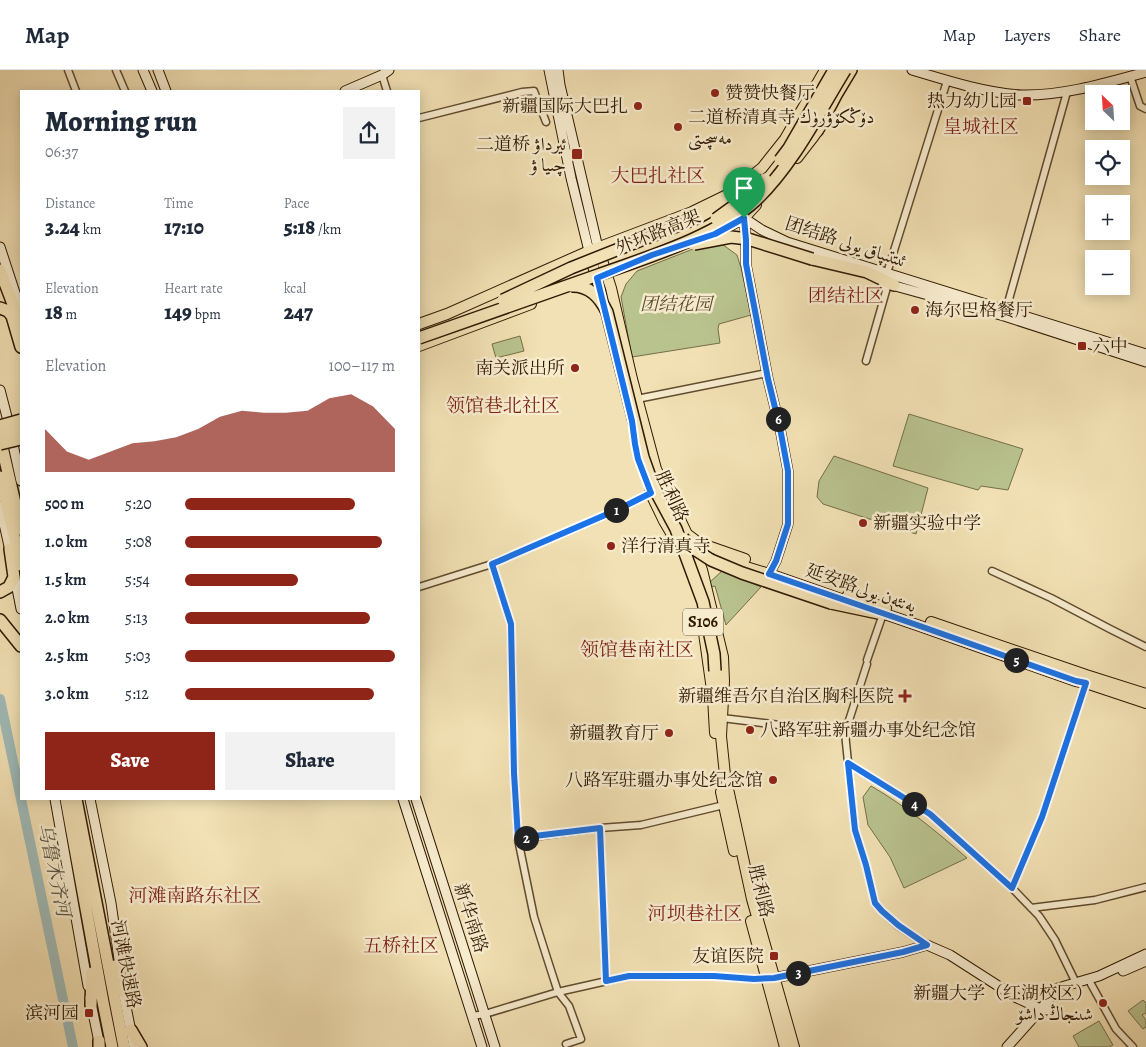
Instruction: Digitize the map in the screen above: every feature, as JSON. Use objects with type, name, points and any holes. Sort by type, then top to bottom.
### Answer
[{"type":"highway","points":[[799,116],[810,102],[827,70]]},
{"type":"highway","name":"外环路高架","points":[[420,331],[655,247],[723,215],[749,195],[769,175],[789,148],[834,70]]},
{"type":"highway","points":[[817,132],[847,73]]},
{"type":"highway","name":"外环路高架","points":[[420,338],[658,253],[720,226],[755,201],[776,177],[796,152],[847,73]]},
{"type":"highway","points":[[503,300],[572,268],[698,218],[719,206],[729,194]]},
{"type":"highway","points":[[658,253],[704,241],[731,237],[748,239],[812,259],[867,272],[891,285]]},
{"type":"highway","points":[[0,270],[20,328]]},
{"type":"highway","points":[[554,290],[576,286],[586,289],[596,294],[603,302],[607,312],[642,457],[654,488],[676,529],[702,602],[714,654],[713,698]]},
{"type":"highway","points":[[0,308],[8,311],[12,316],[20,344]]},
{"type":"highway","points":[[4,421],[20,420]]},
{"type":"highway","points":[[0,434],[20,430]]},
{"type":"highway","points":[[0,438],[20,520]]},
{"type":"highway","points":[[0,444],[20,439]]},
{"type":"highway","points":[[0,452],[20,452]]},
{"type":"highway","points":[[0,477],[20,561]]},
{"type":"highway","points":[[676,529],[691,547],[711,560],[742,573],[831,603],[883,614]]},
{"type":"highway","points":[[0,592],[9,588],[14,577],[10,549]]},
{"type":"highway","points":[[0,620],[20,645]]},
{"type":"highway","name":"河滩快速路","points":[[66,800],[124,1047]]},
{"type":"highway","name":"河滩快速路","points":[[76,800],[94,918],[102,1002],[112,1047]]},
{"type":"highway","points":[[91,1005],[94,918]]},
{"type":"highway","points":[[94,918],[123,991]]},
{"type":"highway","points":[[131,1030],[141,1047]]},
{"type":"main road","points":[[420,324],[447,314],[594,249],[692,212],[729,194],[762,168],[785,139],[827,70]]},
{"type":"main road","points":[[715,234],[744,218],[779,180],[817,132],[856,70]]},
{"type":"main road","name":"团结路 ئىتتىپاق يولى","points":[[420,346],[652,255],[715,234]]},
{"type":"main road","name":"S106","points":[[594,249],[602,276],[611,288],[637,399],[656,469],[695,551],[702,570],[723,657],[722,736],[725,774],[770,978]]},
{"type":"main road","name":"胜利路","points":[[602,276],[638,459],[664,521],[678,545],[694,586],[702,621],[713,698],[718,775],[724,805],[746,902],[794,1047]]},
{"type":"main road","points":[[687,534],[699,543],[771,572],[1146,694]]},
{"type":"main road","name":"延安路يەنئەن يولى","points":[[678,545],[771,572],[883,614],[1146,704]]},
{"type":"main road","name":"胜利路","points":[[770,978],[786,1047]]},
{"type":"street","points":[[68,70],[76,90]]},
{"type":"street","points":[[116,70],[123,90]]},
{"type":"street","points":[[143,70],[152,90]]},
{"type":"street","points":[[158,70],[166,90]]},
{"type":"street","points":[[549,70],[571,178],[594,249]]},
{"type":"street","points":[[558,70],[594,249]]},
{"type":"street","points":[[912,70],[947,81],[1003,93],[1022,95],[1067,92],[1146,72]]},
{"type":"street","points":[[347,90],[385,72],[387,90]]},
{"type":"street","points":[[1130,76],[1140,106],[1146,109]]},
{"type":"street","points":[[887,273],[947,81]]},
{"type":"street","points":[[420,118],[522,92],[534,91],[546,122]]},
{"type":"street","points":[[1006,310],[1067,92]]},
{"type":"street","name":"团结路 ئىتتىپاق يولى","points":[[729,194],[744,218],[762,230],[787,242],[1146,354]]},
{"type":"street","points":[[744,218],[746,264],[788,471],[788,524],[771,572]]},
{"type":"street","name":"团结路 ئىتتىپاق يولى","points":[[715,234],[746,240],[760,246],[891,285],[1004,316],[1146,362]]},
{"type":"street","points":[[0,247],[20,308]]},
{"type":"street","points":[[866,360],[891,285]]},
{"type":"street","points":[[637,399],[767,373]]},
{"type":"street","points":[[0,390],[4,421],[20,452]]},
{"type":"street","points":[[4,421],[20,424]]},
{"type":"street","points":[[420,587],[492,564],[619,509],[651,493]]},
{"type":"street","points":[[0,506],[20,604]]},
{"type":"street","points":[[492,564],[511,624],[514,773],[518,838],[534,917],[558,992],[568,1006],[581,1039],[566,1044]]},
{"type":"street","points":[[992,571],[1051,598],[1146,647]]},
{"type":"street","points":[[883,614],[845,733],[855,830],[875,903],[898,925],[927,945],[950,954],[1017,998],[1044,1009]]},
{"type":"street","points":[[1012,888],[1042,817],[1086,683]]},
{"type":"street","points":[[722,718],[845,733]]},
{"type":"street","points":[[848,763],[930,814],[1012,888],[1039,916],[1055,940],[1076,983]]},
{"type":"street","points":[[55,800],[91,1005],[100,1045]]},
{"type":"street","points":[[90,800],[111,903],[123,991],[134,1047]]},
{"type":"street","name":"新华南路","points":[[403,800],[482,1047]]},
{"type":"street","name":"新华南路","points":[[416,800],[495,1047]]},
{"type":"street","points":[[518,838],[641,825],[724,805]]},
{"type":"street","points":[[600,828],[606,981]]},
{"type":"street","points":[[1031,908],[1094,900],[1146,888]]},
{"type":"street","points":[[472,1016],[485,1014],[558,992],[629,976],[770,978],[903,952],[927,945]]},
{"type":"street","points":[[1014,1047],[1058,988],[1099,976],[1146,954]]},
{"type":"street","points":[[1006,1047],[1050,1003],[1065,991],[1091,984],[1146,961]]},
{"type":"street","points":[[1091,984],[1116,1029],[1133,1047]]},
{"type":"green space","name":"团结花园","points":[[722,244],[737,255],[751,315],[719,324],[720,343],[632,357],[621,297],[626,284],[637,271],[703,245]]},
{"type":"green space","points":[[520,336],[524,351],[496,358],[492,344]]},
{"type":"green space","points":[[909,414],[1023,449],[1008,490],[981,486],[978,490],[893,466]]},
{"type":"green space","points":[[834,456],[928,488],[916,534],[823,504],[817,497],[819,481]]},
{"type":"green space","points":[[722,571],[761,587],[726,625],[715,586],[711,587],[710,582]]},
{"type":"green space","points":[[871,786],[933,829],[967,858],[904,888],[890,857],[868,825],[863,797]]},
{"type":"green space","points":[[1143,1000],[1146,1003],[1146,1013],[1142,1015],[1146,1020],[1146,1027],[1143,1029],[1128,1011]]},
{"type":"green space","points":[[1099,1021],[1113,1045],[1109,1047],[1079,1047],[1073,1036]]},
{"type":"waterway","name":"乌鲁木齐河","points":[[0,699],[20,794]]},
{"type":"waterway","name":"乌鲁木齐河","points":[[21,800],[73,1047]]},
{"type":"place","name":"赞赞快餐厅","points":[[715,93]]},
{"type":"place","name":"热力幼儿园","points":[[1027,101]]},
{"type":"place","name":"新疆国际大巴扎","points":[[638,106]]},
{"type":"place","name":"二道桥清真寺 دۆڭكۆۋرۈك مەسچىتى","points":[[678,127]]},
{"type":"place","name":"二道桥 ئيرداۋ چىيا ۋ","points":[[577,154]]},
{"type":"place","name":"海尔巴格餐厅","points":[[915,310]]},
{"type":"place","name":"六中","points":[[1082,346]]},
{"type":"place","name":"南关派出所","points":[[575,368]]},
{"type":"place","name":"新疆实验中学","points":[[863,523]]},
{"type":"place","name":"洋行清真寺","points":[[611,546]]},
{"type":"place","name":"新疆维吾尔自治区胸科医院","points":[[905,696]]},
{"type":"place","name":"八路军驻新疆办事处纪念馆","points":[[750,730]]},
{"type":"place","name":"新疆教育厅","points":[[669,733]]},
{"type":"place","name":"八路军驻疆办事处纪念馆","points":[[773,780]]},
{"type":"place","name":"友谊医院","points":[[774,956]]},
{"type":"place","name":"新疆大学（红湖校区） شىنجاڭ داشۆ","points":[[1103,1003]]},
{"type":"place","name":"滨河园","points":[[89,1013]]},
{"type":"district","name":"皇城社区","points":[[981,127]]},
{"type":"district","name":"大巴扎社区","points":[[658,176]]},
{"type":"district","name":"团结社区","points":[[846,296]]},
{"type":"district","name":"领馆巷北社区","points":[[503,406]]},
{"type":"district","name":"领馆巷南社区","points":[[637,650]]},
{"type":"district","name":"河滩南路东社区","points":[[195,896]]},
{"type":"district","name":"河坝巷社区","points":[[695,914]]},
{"type":"district","name":"五桥社区","points":[[401,946]]},
{"type":"route","points":[[744,218],[746,264],[788,471],[788,524],[776,561],[769,574],[1086,683],[1042,817],[1012,888],[930,814],[848,763],[855,830],[875,903],[898,925],[927,945],[903,952],[774,978],[629,976],[606,981],[600,828],[518,838],[514,773],[511,624],[492,564],[619,509],[651,493],[638,459],[632,421],[597,278],[652,255],[715,234],[744,218]]}]
